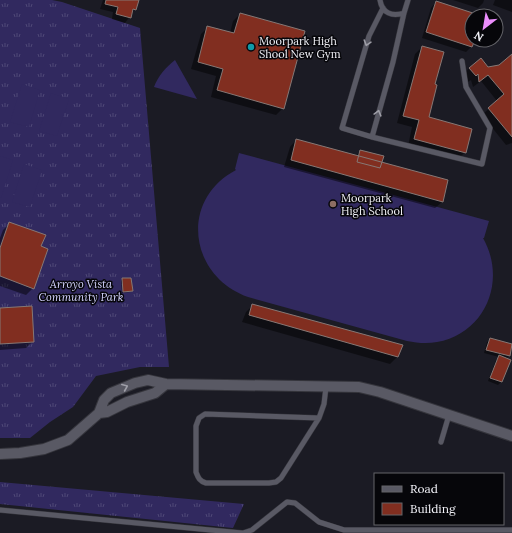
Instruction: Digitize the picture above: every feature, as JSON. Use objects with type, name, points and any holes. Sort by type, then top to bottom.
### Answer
[{"type":"street","points":[[0,454],[20,453],[44,448],[68,440],[99,413],[104,400],[111,393],[135,383],[148,380],[166,384],[359,388],[380,392],[512,436]]},
{"type":"street","points":[[99,413],[107,412],[127,402],[155,393],[166,384]]},
{"type":"lane","points":[[380,0],[383,8],[388,13],[397,16],[404,14]]},
{"type":"lane","points":[[372,137],[408,0]]},
{"type":"lane","points":[[383,8],[369,36],[342,128],[372,137],[482,164],[490,128],[466,86],[462,61]]},
{"type":"lane","points":[[320,418],[205,414],[199,418],[196,426],[196,472],[198,479],[206,483],[276,482],[288,468],[320,418],[324,404],[326,387]]},
{"type":"lane","points":[[441,442],[449,415]]},
{"type":"lane","points":[[0,510],[242,533],[252,530],[287,502],[295,502],[319,522],[344,530],[512,530]]},
{"type":"green space","name":"Arroyo Vista Community Park","points":[[0,0],[52,0],[62,2],[140,28],[169,367],[140,367],[96,376],[73,407],[50,422],[30,438],[0,438]]},
{"type":"green space","points":[[175,60],[197,99],[154,87],[163,72]]},
{"type":"green space","points":[[22,84],[40,90],[29,127],[10,122]]},
{"type":"green space","points":[[51,93],[69,99],[57,136],[39,131]]},
{"type":"green space","points":[[239,153],[489,221],[483,238],[490,254],[493,271],[492,287],[487,302],[479,316],[468,328],[454,337],[437,342],[418,343],[248,297],[228,287],[213,273],[203,255],[198,237],[199,218],[206,200],[218,183],[236,170]]},
{"type":"green space","points":[[0,156],[13,160],[1,198],[0,197]]},
{"type":"green space","points":[[24,164],[42,170],[30,207],[12,202]]},
{"type":"green space","points":[[0,482],[244,504],[233,528],[0,504]]},
{"type":"building","points":[[106,0],[139,0],[136,10],[133,9],[131,18],[116,14],[118,7],[105,4]]},
{"type":"building","points":[[436,1],[464,10],[464,44],[426,32]]},
{"type":"building","name":"Moorpark High Shool New Gym","points":[[240,13],[305,31],[284,109],[217,90],[223,69],[198,62],[207,26],[234,33]]},
{"type":"building","points":[[422,46],[444,52],[435,84],[437,85],[429,117],[472,129],[466,153],[414,139],[419,120],[403,116]]},
{"type":"building","points":[[512,54],[512,137],[488,108],[504,94],[488,75],[479,82],[478,74],[476,76],[469,68],[481,58],[488,67],[499,65]]},
{"type":"building","points":[[296,139],[448,180],[443,202],[291,160]]},
{"type":"building","points":[[360,150],[384,156],[380,168],[357,162]]},
{"type":"building","points":[[9,222],[46,235],[41,246],[48,249],[34,289],[0,276],[0,248]]},
{"type":"building","points":[[122,278],[131,278],[133,291],[123,292]]},
{"type":"building","points":[[252,304],[403,345],[398,357],[249,315]]},
{"type":"building","points":[[32,306],[34,342],[0,344],[0,308]]},
{"type":"building","points":[[490,338],[512,344],[510,356],[486,350]]},
{"type":"building","points":[[499,355],[511,360],[502,382],[490,378]]},
{"type":"place","name":"Moorpark High Shool New Gym","points":[[251,47]]},
{"type":"place","name":"Moorpark High School","points":[[333,204]]}]
